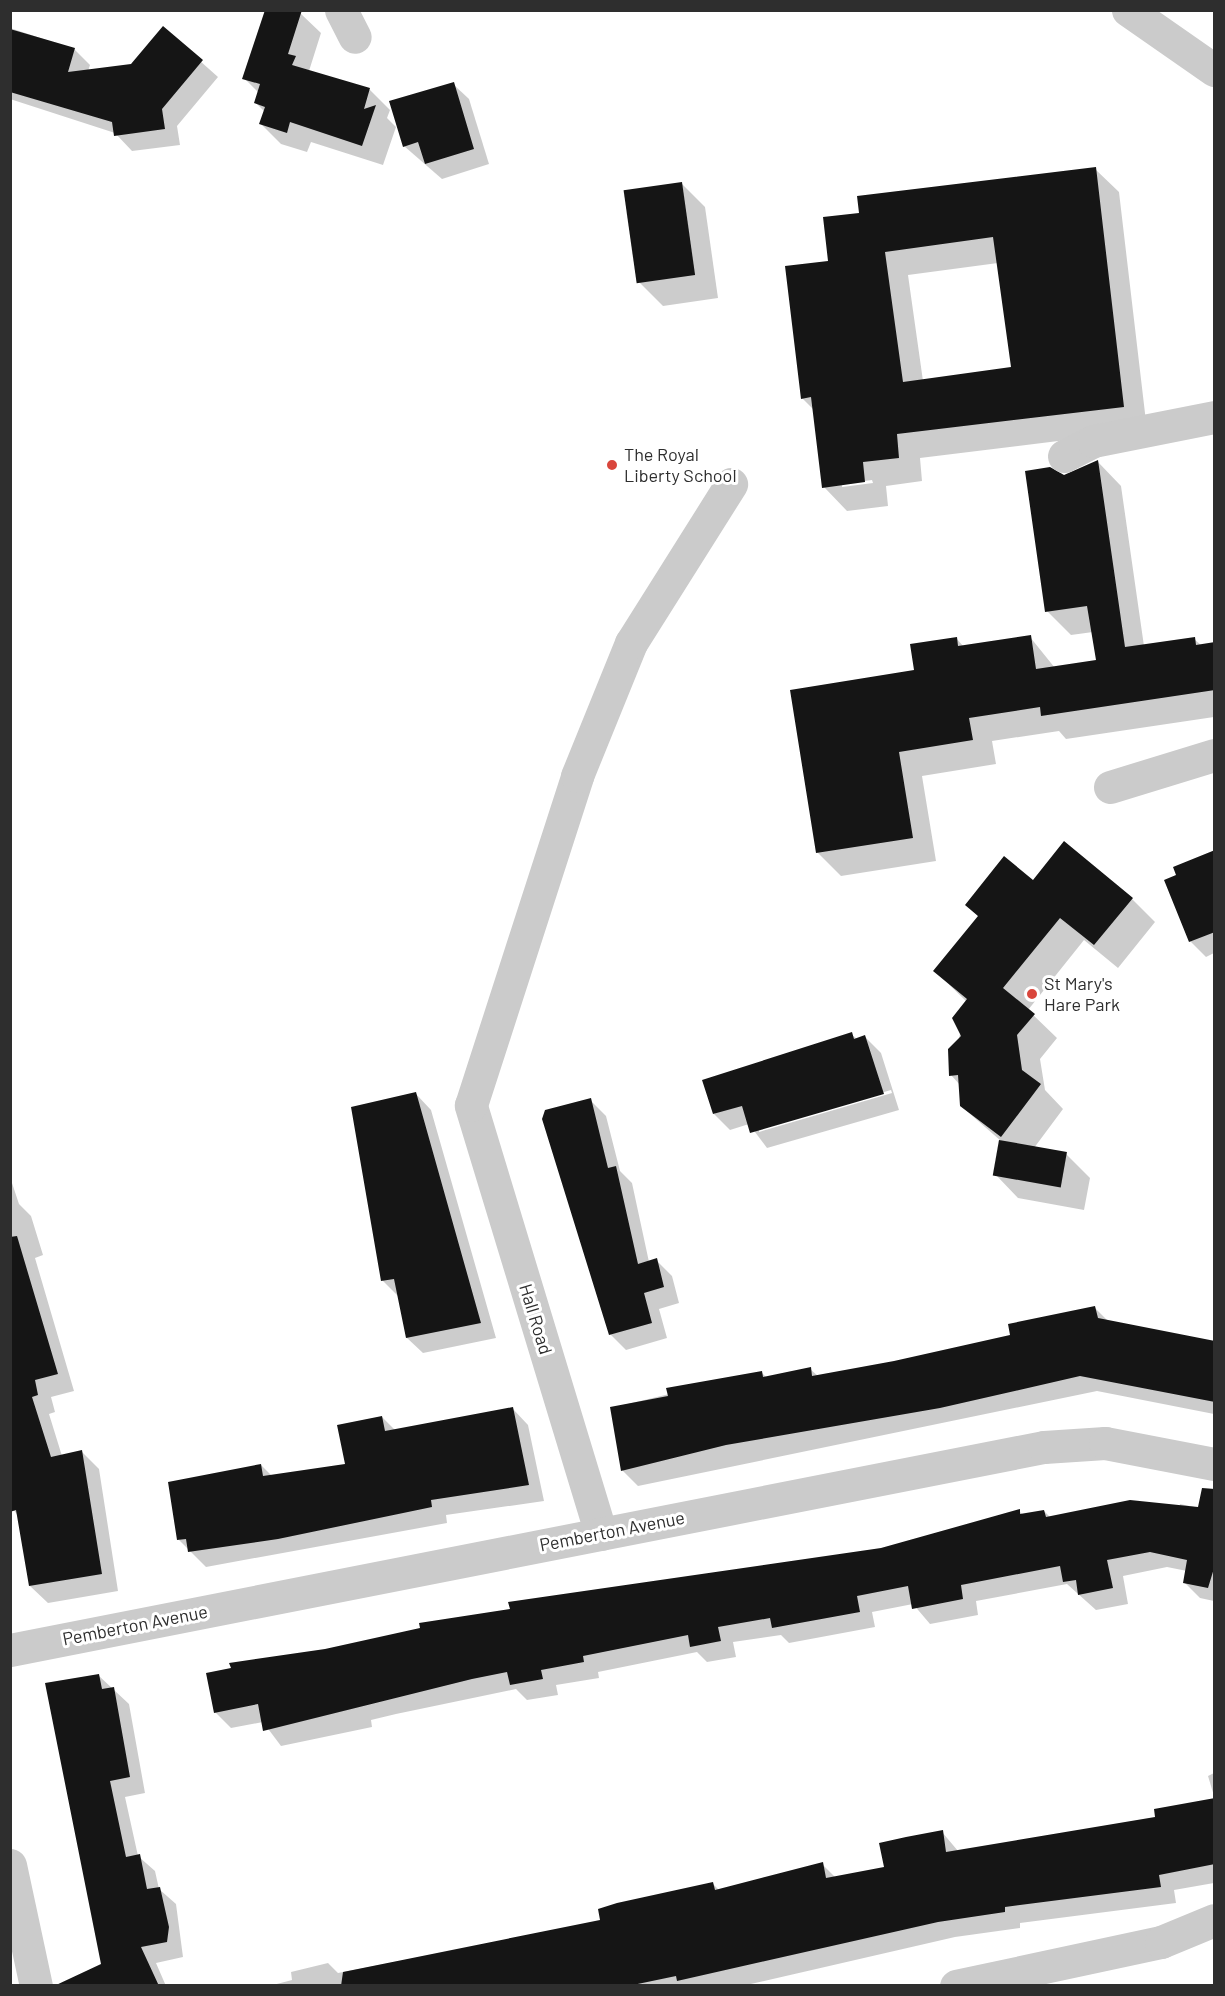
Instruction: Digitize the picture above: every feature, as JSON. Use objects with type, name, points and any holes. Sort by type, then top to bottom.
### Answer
[{"type":"street","points":[[1128,10],[1215,70]]},
{"type":"street","points":[[1064,456],[1093,441],[1215,417]]},
{"type":"street","name":"Hall Road","points":[[601,1534],[471,1105],[577,776],[631,642],[731,484]]},
{"type":"street","points":[[1110,787],[1215,755]]},
{"type":"street","name":"Pemberton Avenue","points":[[10,1650],[1044,1447],[1105,1443],[1215,1464]]},
{"type":"street","points":[[10,1865],[15,1909],[36,1986]]},
{"type":"street","points":[[956,1986],[1161,1942],[1215,1920]]},
{"type":"building","points":[[265,10],[302,10],[288,54],[296,56],[292,65],[370,88],[364,109],[376,105],[362,146],[290,122],[287,133],[259,124],[265,107],[254,103],[260,84],[242,79]]},
{"type":"building","points":[[163,26],[203,60],[162,109],[165,129],[114,136],[112,122],[10,92],[10,29],[75,48],[68,72],[131,64]]},
{"type":"building","points":[[454,82],[474,149],[425,164],[418,142],[403,147],[389,101]]},
{"type":"building","points":[[1096,167],[1124,407],[897,434],[899,458],[863,462],[865,482],[822,488],[811,397],[801,399],[785,266],[828,261],[823,217],[859,213],[857,196]],"holes":[[[993,237],[1011,367],[903,382],[885,252]]]},
{"type":"building","points":[[682,182],[695,275],[637,283],[624,190]]},
{"type":"building","points":[[1098,460],[1125,647],[1195,637],[1196,645],[1215,642],[1215,690],[1041,716],[1040,707],[969,718],[973,740],[899,752],[913,838],[816,853],[790,690],[914,670],[910,644],[957,637],[958,646],[1031,635],[1036,669],[1096,660],[1087,606],[1045,612],[1025,471],[1050,467],[1064,475]]},
{"type":"building","points":[[1064,841],[1133,898],[1094,945],[1060,918],[1003,988],[1035,1014],[1017,1035],[1022,1070],[1041,1084],[1001,1137],[960,1106],[958,1075],[949,1076],[948,1049],[961,1036],[952,1018],[967,999],[933,971],[978,916],[965,905],[1004,856],[1033,880]]},
{"type":"building","points":[[1215,850],[1215,932],[1189,942],[1164,880],[1176,875],[1173,867]]},
{"type":"building","points":[[852,1032],[854,1039],[865,1035],[884,1094],[750,1133],[742,1106],[713,1114],[702,1080]]},
{"type":"building","points":[[416,1092],[481,1323],[406,1338],[394,1279],[381,1281],[351,1107]]},
{"type":"building","points":[[591,1098],[608,1168],[616,1166],[638,1264],[657,1258],[664,1287],[644,1293],[652,1323],[609,1335],[542,1119],[545,1110]]},
{"type":"building","points":[[999,1140],[1067,1152],[1061,1187],[993,1175]]},
{"type":"building","points":[[17,1236],[58,1374],[35,1380],[38,1395],[32,1397],[51,1457],[82,1450],[102,1574],[29,1586],[16,1510],[10,1512],[10,1237]]},
{"type":"building","points":[[1095,1306],[1098,1318],[1215,1341],[1215,1402],[1080,1376],[940,1408],[726,1445],[621,1471],[610,1407],[668,1396],[666,1388],[762,1371],[763,1377],[811,1367],[812,1376],[894,1361],[1010,1335],[1008,1324]]},
{"type":"building","points":[[513,1407],[529,1485],[431,1500],[432,1507],[278,1539],[188,1552],[186,1539],[177,1540],[168,1482],[261,1464],[263,1476],[345,1464],[337,1425],[382,1416],[385,1431]]},
{"type":"building","points":[[1202,1488],[1215,1489],[1215,1565],[1208,1588],[1183,1583],[1187,1560],[1150,1552],[1107,1560],[1113,1588],[1078,1595],[1076,1580],[1063,1582],[1060,1566],[961,1585],[963,1599],[912,1609],[908,1586],[857,1596],[860,1612],[772,1628],[770,1618],[718,1627],[721,1641],[690,1647],[688,1635],[583,1656],[584,1662],[541,1670],[543,1679],[510,1685],[507,1672],[263,1731],[258,1704],[214,1713],[206,1673],[231,1668],[229,1663],[325,1649],[420,1628],[419,1623],[510,1609],[508,1602],[881,1548],[1020,1509],[1020,1514],[1044,1510],[1046,1517],[1130,1500],[1198,1507]]},
{"type":"building","points":[[99,1674],[102,1689],[114,1687],[130,1777],[110,1781],[126,1857],[140,1854],[147,1889],[160,1887],[169,1927],[167,1942],[141,1947],[159,1986],[54,1986],[101,1964],[45,1683]]},
{"type":"building","points":[[1215,1798],[1215,1864],[1159,1875],[1161,1887],[1005,1907],[1005,1912],[938,1922],[677,1981],[676,1976],[628,1986],[341,1986],[343,1972],[600,1920],[598,1909],[617,1903],[713,1882],[715,1890],[823,1862],[826,1878],[884,1867],[879,1843],[906,1837],[943,1830],[946,1852],[1155,1817],[1154,1809]]},
{"type":"place","name":"The Royal Liberty School","points":[[612,465]]},
{"type":"place","name":"St Mary's Hare Park","points":[[1032,994]]}]
